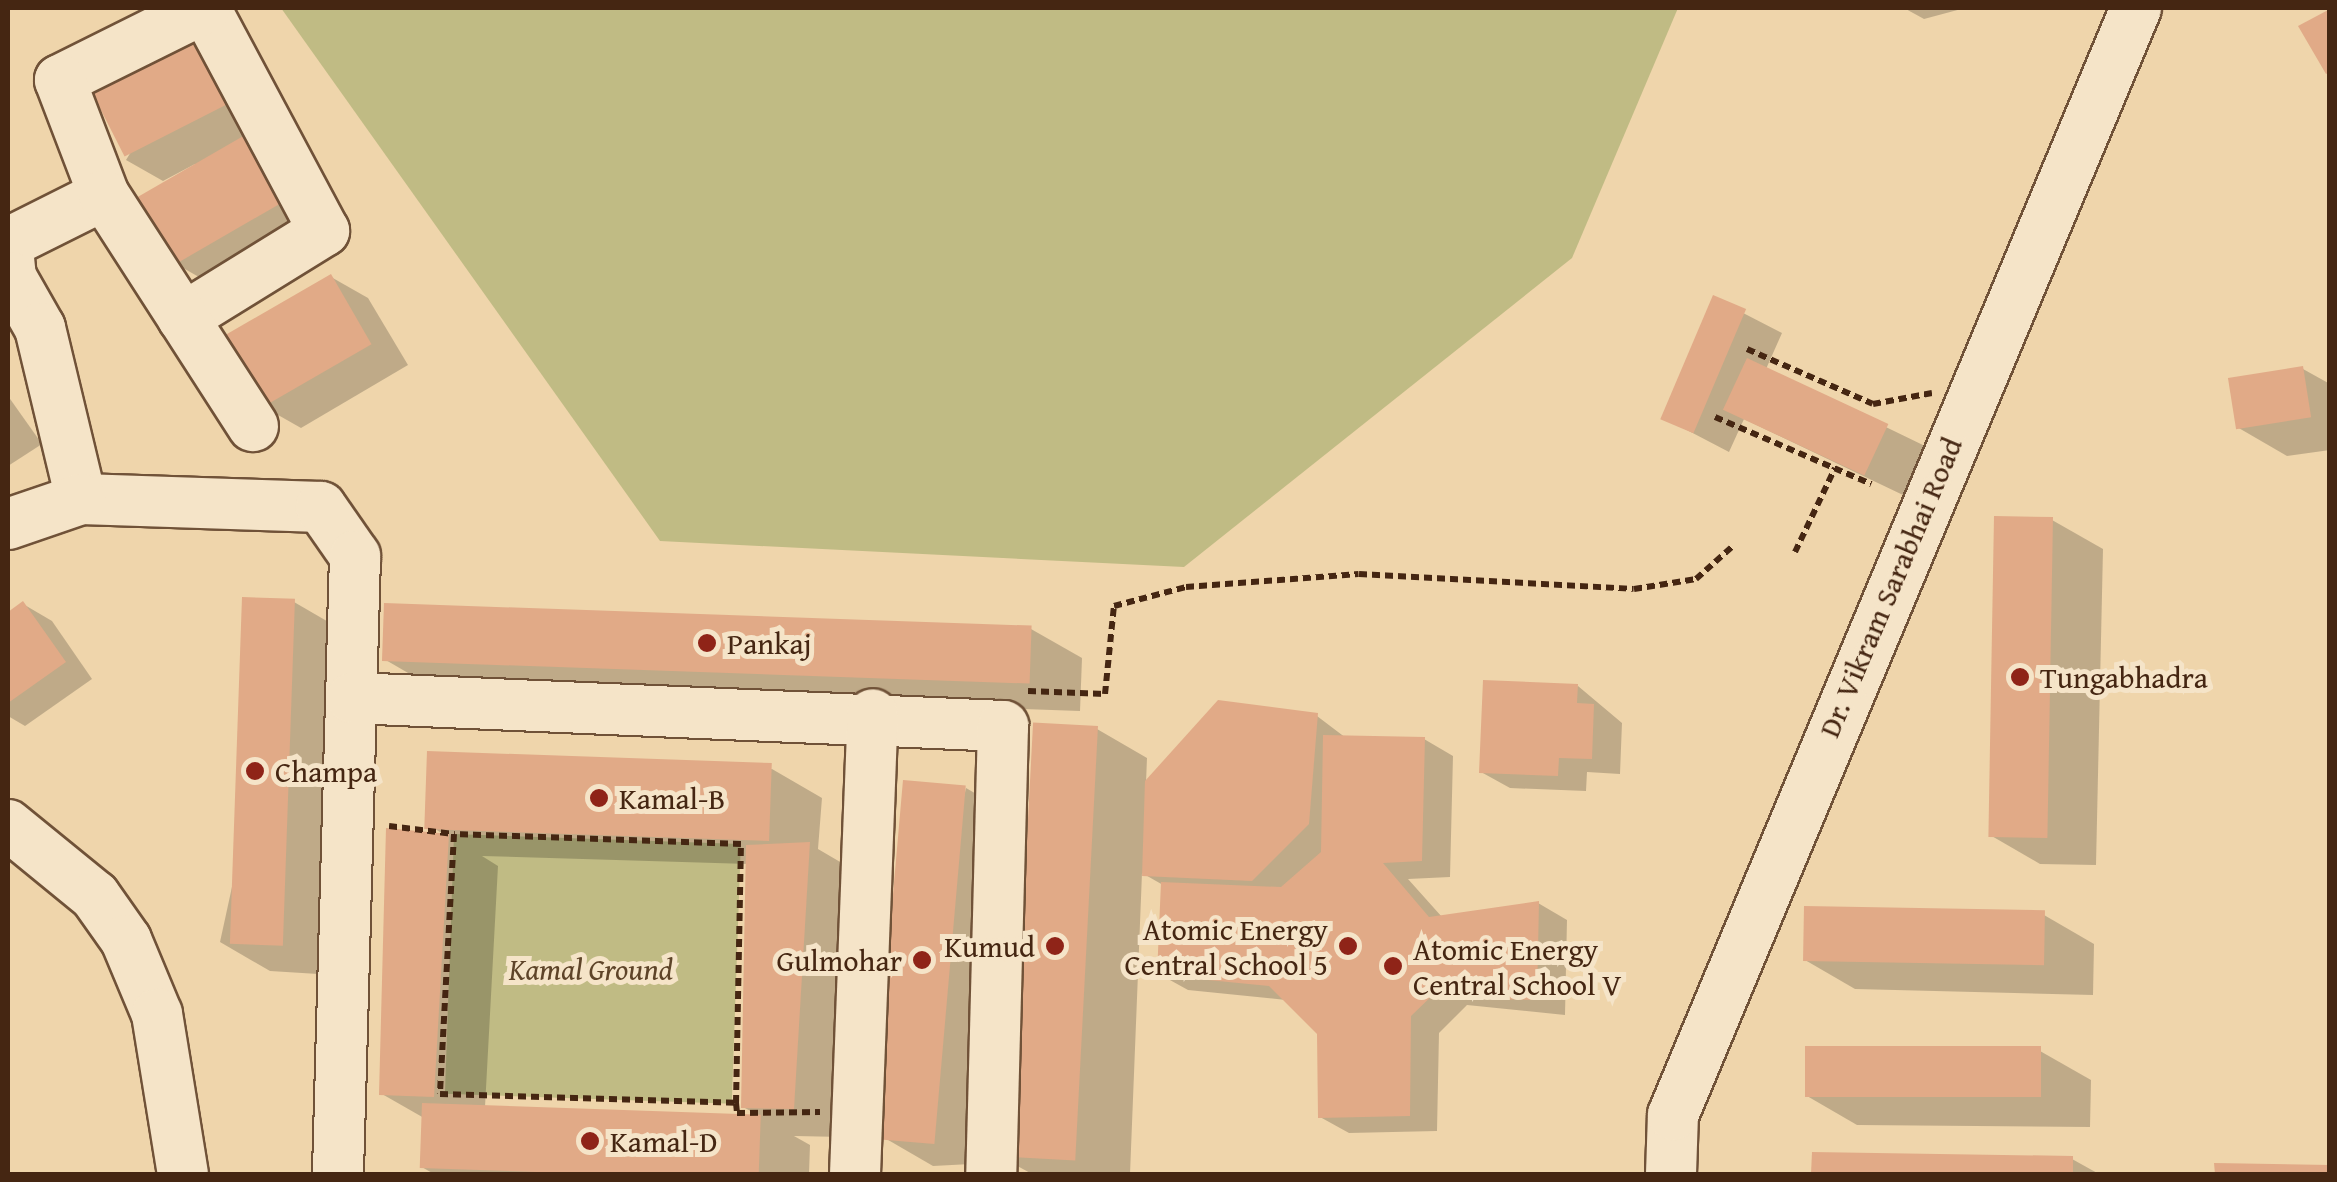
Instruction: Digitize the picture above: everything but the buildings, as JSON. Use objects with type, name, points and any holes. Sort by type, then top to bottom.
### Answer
[{"type":"street","points":[[184,318],[324,232],[206,8],[60,80],[104,194],[253,426]]},
{"type":"street","name":"Dr. Vikram Sarabhai Road","points":[[1671,1174],[1673,1115],[2136,8]]},
{"type":"street","points":[[81,498],[40,328],[8,246],[104,194]]},
{"type":"street","points":[[8,524],[81,498],[321,507],[355,556],[338,1174]]},
{"type":"street","points":[[352,698],[873,714],[1003,726],[991,1174]]},
{"type":"street","points":[[855,1174],[861,1112],[873,714]]},
{"type":"street","points":[[8,825],[95,896],[126,940],[157,1014],[183,1174]]},
{"type":"path","points":[[1747,350],[1874,404],[1938,392]]},
{"type":"path","points":[[1715,418],[1871,484]]},
{"type":"path","points":[[1795,552],[1835,468]]},
{"type":"path","points":[[1114,606],[1186,587],[1359,574],[1634,590],[1696,579],[1734,545]]},
{"type":"path","points":[[348,821],[454,834],[741,844],[737,1113],[861,1112]]},
{"type":"path","points":[[454,834],[440,1094],[736,1103]]},
{"type":"green space","points":[[281,8],[1678,8],[1572,258],[1184,567],[660,541]]},
{"type":"green space","name":"Kamal Ground","points":[[454,834],[741,844],[732,1104],[445,1094]]},
{"type":"place","name":"Pankaj","points":[[707,643]]},
{"type":"place","name":"Tungabhadra","points":[[2020,677]]},
{"type":"place","name":"Champa","points":[[255,771]]},
{"type":"place","name":"Kamal-B","points":[[599,798]]},
{"type":"place","name":"Kumud","points":[[1055,946]]},
{"type":"place","name":"Atomic Energy Central School 5","points":[[1348,946]]},
{"type":"place","name":"Gulmohar","points":[[922,960]]},
{"type":"place","name":"Atomic Energy Central School V","points":[[1393,966]]},
{"type":"place","name":"Kamal-D","points":[[590,1141]]}]
